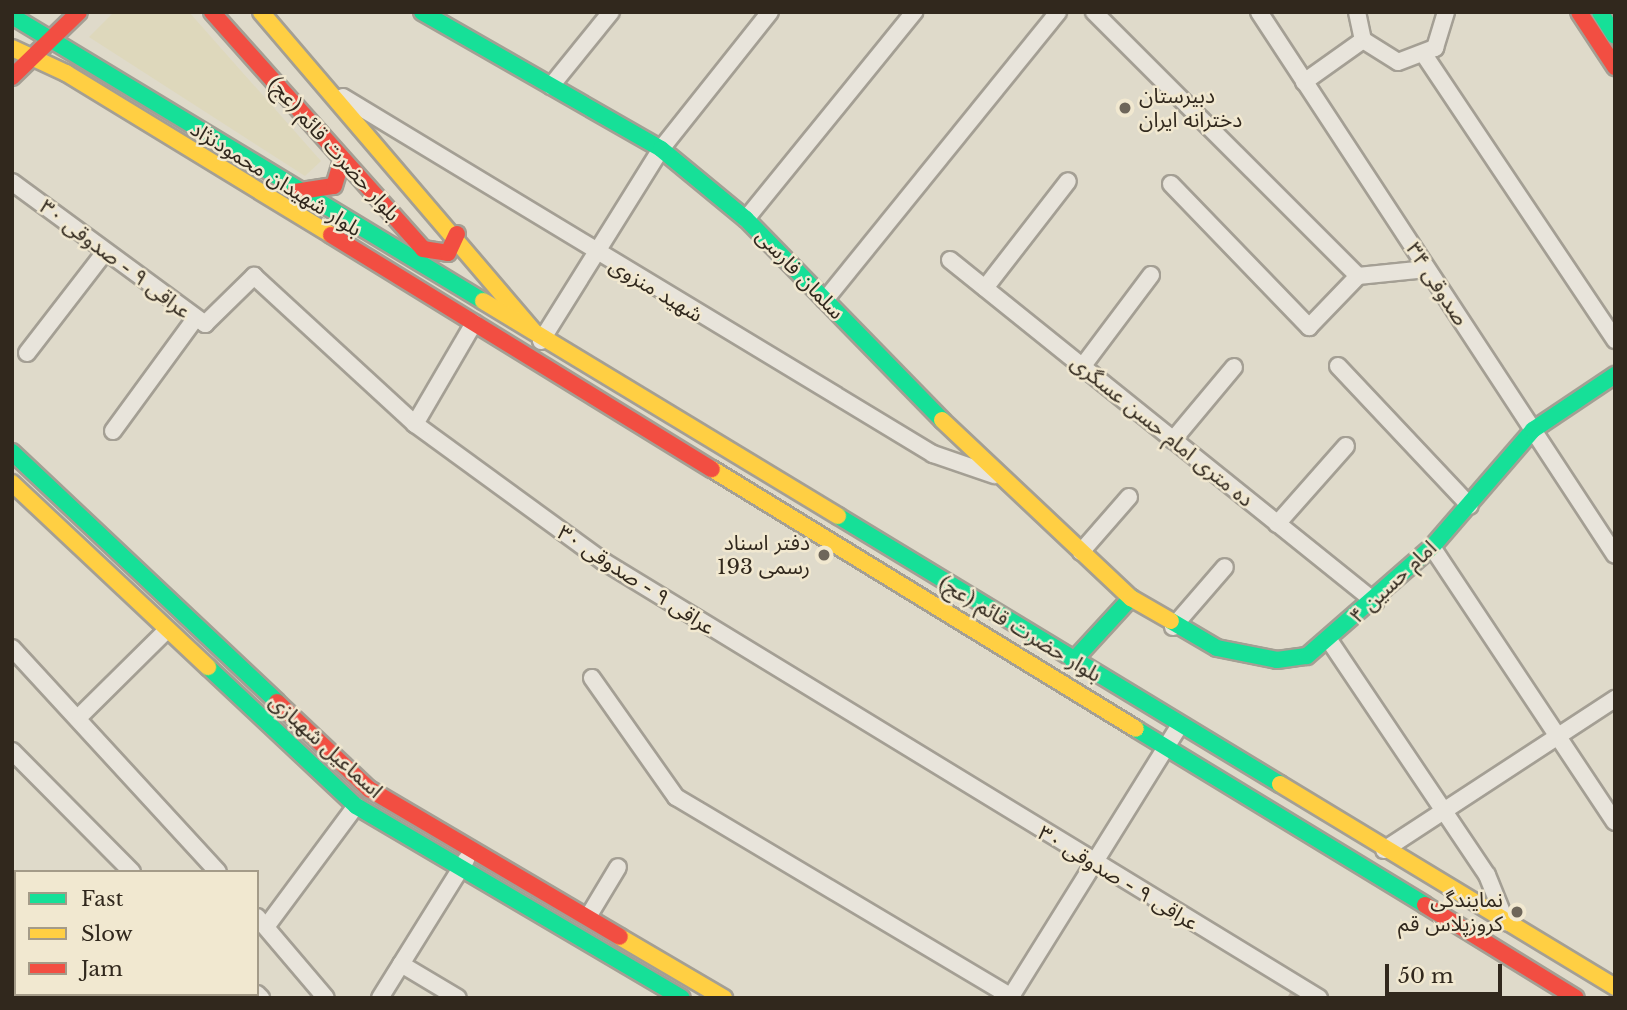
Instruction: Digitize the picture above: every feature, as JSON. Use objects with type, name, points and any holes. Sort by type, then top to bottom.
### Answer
[{"type":"main road","points":[[12,77],[79,12]]},
{"type":"main road","name":"بلوار حضرت قائم (عج)","points":[[212,12],[423,249],[448,253],[457,234]]},
{"type":"main road","name":"بلوار حضرت قائم (عج)","points":[[261,12],[457,234],[541,341],[1615,988]]},
{"type":"main road","name":"سلمان فارسی","points":[[422,12],[661,149],[746,219],[996,475],[1131,598]]},
{"type":"main road","points":[[1579,12],[1615,67]]},
{"type":"main road","points":[[1600,12],[1615,36]]},
{"type":"main road","points":[[12,38],[25,17]]},
{"type":"main road","name":"بلوار شهیدان محمودنژاد","points":[[25,17],[52,38],[295,192],[541,341]]},
{"type":"main road","name":"بلوار شهیدان محمودنژاد","points":[[12,48],[538,361]]},
{"type":"main road","points":[[295,192],[334,186],[342,159]]},
{"type":"main road","name":"بلوار حضرت قائم (عج)","points":[[538,361],[1576,998]]},
{"type":"main road","name":"امام حسین ۴","points":[[1131,598],[1173,627],[1217,648],[1278,660],[1307,656],[1375,602],[1432,547],[1533,430],[1615,375]]},
{"type":"main road","name":"اسماعیل شهبازی","points":[[12,452],[369,789],[724,998]]},
{"type":"main road","name":"اسماعیل شهبازی","points":[[12,483],[166,631],[356,806],[463,865],[682,998]]},
{"type":"main road","points":[[1073,661],[1131,598]]},
{"type":"street","points":[[551,86],[611,12]]},
{"type":"street","points":[[541,341],[661,149],[770,12]]},
{"type":"street","points":[[746,219],[914,12]]},
{"type":"street","points":[[825,300],[1058,12]]},
{"type":"street","points":[[1094,12],[1358,276]]},
{"type":"street","name":"صدوقی ۳۴","points":[[1259,12],[1615,555]]},
{"type":"street","points":[[1357,12],[1363,40],[1384,59],[1425,56],[1442,37],[1446,12]]},
{"type":"street","points":[[1304,82],[1363,40]]},
{"type":"street","points":[[1425,56],[1615,340]]},
{"type":"street","name":"شهید منزوی","points":[[326,86],[596,254],[933,454],[996,475]]},
{"type":"street","points":[[985,288],[1068,181]]},
{"type":"street","name":"عراقی ۹ - صدوقی ۳۰","points":[[13,183],[205,324],[218,318],[244,280],[254,276],[415,424],[603,561],[1093,864],[1319,998]]},
{"type":"street","points":[[1171,184],[1309,327],[1358,276],[1427,269]]},
{"type":"street","points":[[27,353],[105,252]]},
{"type":"street","name":"ده متری امام حسن عسگری","points":[[950,260],[1375,602]]},
{"type":"street","points":[[1082,367],[1151,275]]},
{"type":"street","points":[[113,430],[195,319]]},
{"type":"street","points":[[415,424],[474,323]]},
{"type":"street","points":[[1338,366],[1470,506]]},
{"type":"street","points":[[1173,440],[1234,367]]},
{"type":"street","points":[[1277,524],[1346,446]]},
{"type":"street","points":[[1081,552],[1129,497]]},
{"type":"street","points":[[1432,547],[1615,822]]},
{"type":"street","points":[[1173,627],[1225,568]]},
{"type":"street","points":[[80,716],[166,631]]},
{"type":"street","points":[[1329,640],[1486,875],[1506,923]]},
{"type":"street","points":[[12,648],[80,716],[216,870]]},
{"type":"street","points":[[592,678],[676,797],[1012,997],[1179,726]]},
{"type":"street","points":[[1384,850],[1615,698]]},
{"type":"street","points":[[12,751],[130,870]]},
{"type":"street","points":[[326,998],[262,922],[356,806]]},
{"type":"street","points":[[380,998],[472,849]]},
{"type":"street","points":[[588,917],[618,867]]},
{"type":"street","points":[[401,964],[458,998]]},
{"type":"shaded area","points":[[114,12],[189,12],[321,161],[305,176],[89,37]]},
{"type":"green space","points":[[78,996],[150,996],[150,998]]},
{"type":"building","points":[[12,923],[14,996],[38,996],[12,998]]},
{"type":"building","points":[[1297,980],[1328,998],[1287,998]]},
{"type":"traffic: fast","points":[[422,12],[661,149],[746,219],[942,420]]},
{"type":"traffic: fast","points":[[1600,12],[1615,36]]},
{"type":"traffic: fast","points":[[12,16],[483,301]]},
{"type":"traffic: fast","points":[[1171,621],[1217,648],[1277,660],[1307,656],[1432,547],[1533,430],[1615,375]]},
{"type":"traffic: fast","points":[[12,452],[277,702]]},
{"type":"traffic: fast","points":[[838,516],[1280,784]]},
{"type":"traffic: fast","points":[[1073,661],[1131,598]]},
{"type":"traffic: fast","points":[[208,667],[356,806],[682,998]]},
{"type":"traffic: fast","points":[[1136,729],[1425,905]]},
{"type":"traffic: slow","points":[[261,12],[533,330]]},
{"type":"traffic: slow","points":[[12,48],[66,73],[331,235]]},
{"type":"traffic: slow","points":[[483,301],[838,516]]},
{"type":"traffic: slow","points":[[942,420],[1131,598],[1171,621]]},
{"type":"traffic: slow","points":[[712,469],[1136,729]]},
{"type":"traffic: slow","points":[[12,483],[208,667]]},
{"type":"traffic: slow","points":[[1280,784],[1615,987]]},
{"type":"traffic: slow","points":[[620,937],[724,998]]},
{"type":"traffic: jam","points":[[12,77],[79,12]]},
{"type":"traffic: jam","points":[[212,12],[423,249],[448,253],[457,234]]},
{"type":"traffic: jam","points":[[1579,12],[1615,67]]},
{"type":"traffic: jam","points":[[295,192],[334,186],[342,159]]},
{"type":"traffic: jam","points":[[331,235],[712,469]]},
{"type":"traffic: jam","points":[[277,702],[369,789],[620,937]]},
{"type":"traffic: jam","points":[[1425,905],[1576,998]]},
{"type":"place","name":"دبیرستان دخترانه ایران","points":[[1125,108]]},
{"type":"place","name":"دفتر اسناد رسمی 193","points":[[824,555]]},
{"type":"place","name":"نمایندگی کروزپلاس قم","points":[[1517,912]]}]
